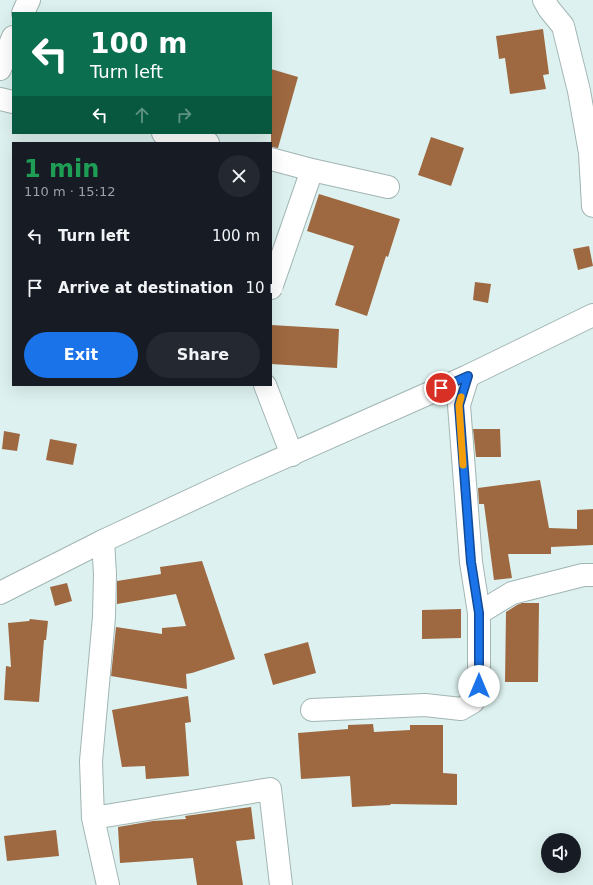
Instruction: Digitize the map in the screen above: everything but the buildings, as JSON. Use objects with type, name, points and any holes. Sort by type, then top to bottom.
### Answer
[{"type":"street","points":[[23,12],[29,0]]},
{"type":"street","points":[[544,0],[549,9],[564,26],[590,153],[593,206]]},
{"type":"street","points":[[0,69],[12,40]]},
{"type":"street","points":[[0,99],[12,102]]},
{"type":"street","points":[[168,134],[204,142]]},
{"type":"street","points":[[272,159],[388,187]]},
{"type":"street","points":[[272,285],[312,170]]},
{"type":"street","points":[[0,593],[103,541],[242,476],[468,376],[593,315]]},
{"type":"street","points":[[312,710],[425,705],[461,709],[473,702],[479,686],[479,613],[471,562],[459,405],[468,376]]},
{"type":"street","points":[[265,386],[292,454]]},
{"type":"street","points":[[103,541],[106,574],[91,761],[93,818],[108,885]]},
{"type":"street","points":[[479,613],[512,593],[583,575],[593,575]]},
{"type":"street","points":[[93,818],[270,789],[281,885]]},
{"type":"slow traffic","points":[[461,397],[459,405],[463,465]]},
{"type":"route","points":[[441,388],[468,376],[459,405],[471,562],[479,613],[479,686]]}]
